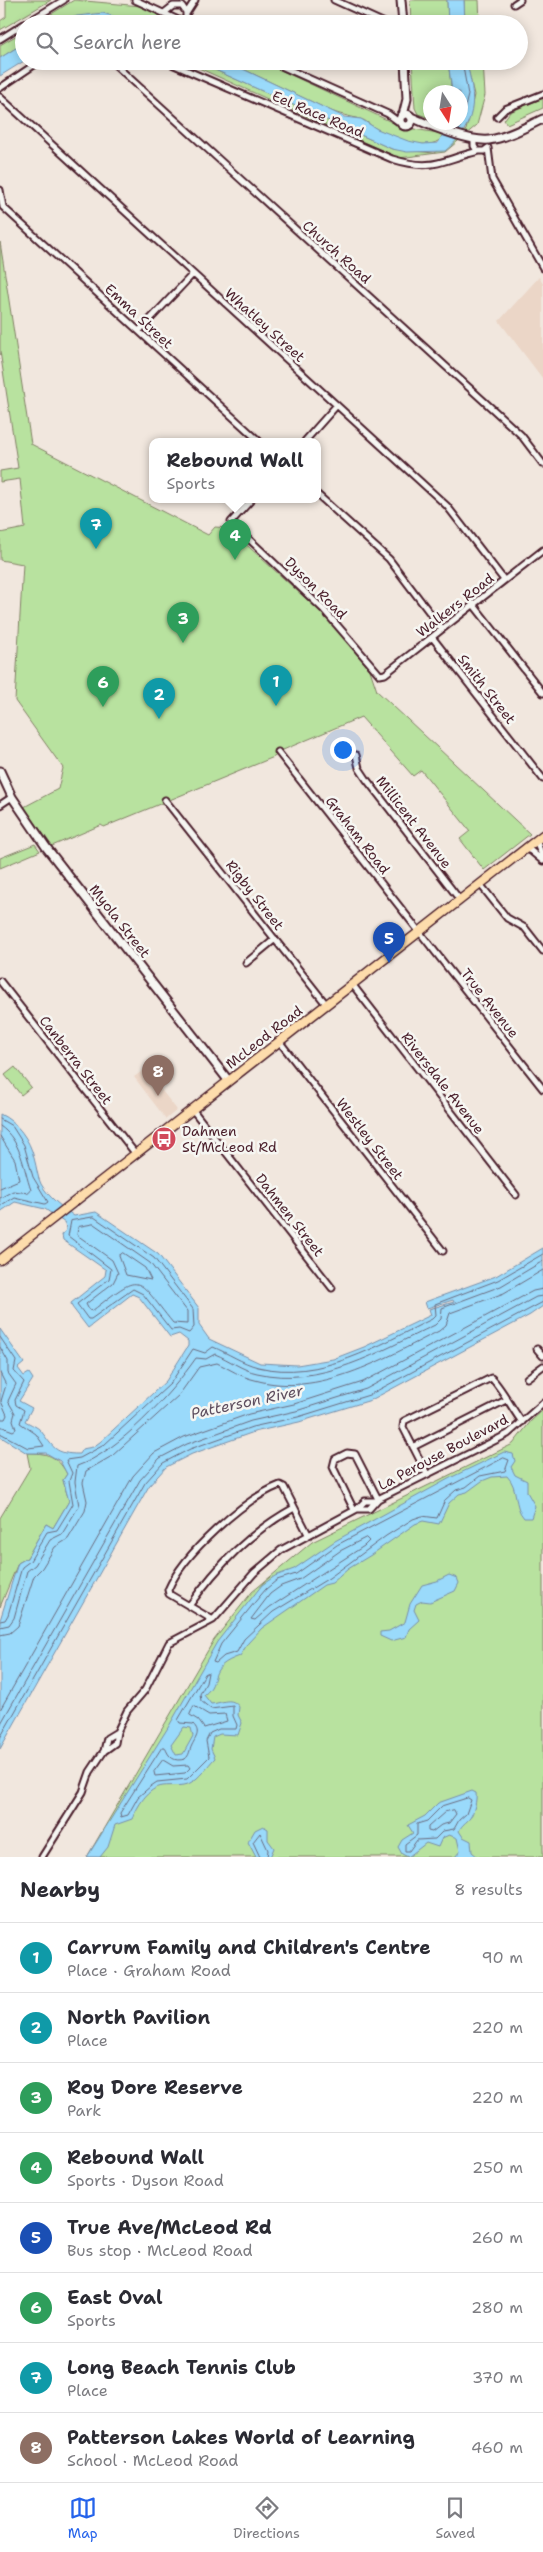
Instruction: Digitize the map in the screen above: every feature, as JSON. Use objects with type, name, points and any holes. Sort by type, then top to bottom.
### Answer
[{"type":"main road","name":"McLeod Road","points":[[0,1260],[543,835]]},
{"type":"street","points":[[39,15],[64,0]]},
{"type":"street","points":[[135,0],[169,15]]},
{"type":"street","points":[[170,8],[172,0]]},
{"type":"street","points":[[176,0],[186,14],[195,0]]},
{"type":"street","points":[[164,13],[170,8],[195,0]]},
{"type":"street","points":[[334,0],[367,15]]},
{"type":"street","points":[[401,0],[402,15]]},
{"type":"street","points":[[514,4],[520,0]]},
{"type":"street","points":[[0,39],[15,30]]},
{"type":"street","points":[[0,88],[27,70]]},
{"type":"street","name":"Church Road","points":[[122,70],[521,435],[543,464]]},
{"type":"street","name":"Eel Race Road","points":[[186,70],[392,159],[412,165],[430,166],[442,164],[488,148]]},
{"type":"street","name":"Eel Race Road","points":[[290,70],[388,114],[405,126],[423,125]]},
{"type":"street","points":[[405,70],[407,116],[412,122],[405,126]]},
{"type":"street","points":[[496,117],[505,109],[543,94]]},
{"type":"street","name":"Whatley Street","points":[[0,97],[192,275],[447,506],[504,580]]},
{"type":"street","name":"Eel Race Road","points":[[388,114],[407,116],[423,123]]},
{"type":"street","name":"Eel Race Road","points":[[444,130],[471,140],[490,140],[543,119]]},
{"type":"street","points":[[465,155],[472,150],[471,140]]},
{"type":"street","points":[[471,140],[489,166]]},
{"type":"street","points":[[490,140],[488,148],[489,166],[493,180],[543,268]]},
{"type":"street","name":"Emma Street","points":[[0,190],[3,207],[256,438]]},
{"type":"street","points":[[139,331],[192,275]]},
{"type":"street","points":[[308,438],[337,406]]},
{"type":"street","points":[[321,498],[389,560],[442,629]]},
{"type":"street","name":"Dyson Road","points":[[248,503],[231,522],[324,610],[380,675]]},
{"type":"street","name":"Walkers Road","points":[[380,675],[385,674],[504,580],[542,553]]},
{"type":"street","points":[[473,604],[543,693]]},
{"type":"street","name":"Smith Street","points":[[432,637],[543,779]]},
{"type":"street","name":"Graham Road","points":[[278,752],[419,932]]},
{"type":"street","name":"Millicent Avenue","points":[[356,755],[359,768],[367,780],[460,900]]},
{"type":"street","name":"Myola Street","points":[[0,772],[12,797],[46,847],[228,1080]]},
{"type":"street","points":[[0,806],[12,797]]},
{"type":"street","name":"Rigby Street","points":[[165,800],[326,1004]]},
{"type":"street","points":[[536,840],[543,860]]},
{"type":"street","points":[[525,849],[532,851],[543,860]]},
{"type":"street","points":[[480,884],[507,918],[525,928],[543,951]]},
{"type":"street","name":"True Avenue","points":[[419,932],[543,1089]]},
{"type":"street","points":[[246,963],[275,939]]},
{"type":"street","name":"Canberra Street","points":[[0,981],[135,1153]]},
{"type":"street","name":"Riversdale Avenue","points":[[352,984],[516,1195]]},
{"type":"street","name":"Westley Street","points":[[279,1041],[443,1251]]},
{"type":"street","name":"Dahmen Street","points":[[192,1109],[332,1288]]},
{"type":"street","points":[[537,1350],[543,1356]]},
{"type":"street","points":[[527,1378],[543,1366]]},
{"type":"street","points":[[427,1474],[403,1427],[404,1421],[479,1383],[488,1379],[494,1379],[522,1422]]},
{"type":"street","points":[[413,1447],[506,1400]]},
{"type":"street","name":"La Perouse Boulevard","points":[[42,1857],[83,1792],[89,1773],[104,1751],[114,1743],[127,1711],[145,1690],[169,1642],[213,1620],[254,1572],[281,1550],[356,1510],[365,1501],[377,1500],[508,1434],[543,1403]]},
{"type":"street","points":[[356,1510],[333,1467],[335,1459],[347,1453],[355,1454],[377,1500]]},
{"type":"street","points":[[213,1620],[169,1594],[168,1590],[182,1567],[206,1539],[241,1509],[278,1486],[284,1488],[308,1534]]},
{"type":"street","points":[[189,1606],[206,1582],[234,1550],[263,1527],[294,1508]]},
{"type":"street","name":"La Perouse Boulevard","points":[[104,1751],[107,1738],[117,1732]]},
{"type":"shaded area","points":[[539,277],[543,284],[543,379],[499,321]]},
{"type":"shaded area","points":[[145,1069],[177,1110],[166,1119],[134,1077]]},
{"type":"green space","points":[[6,0],[51,0],[26,15],[15,15],[15,21],[0,30],[0,21],[6,17]]},
{"type":"green space","points":[[74,0],[141,6],[160,15],[50,15]]},
{"type":"green space","points":[[410,0],[447,0],[448,15],[411,15]]},
{"type":"green space","points":[[464,0],[479,0],[480,15],[465,15]]},
{"type":"green space","points":[[15,36],[15,49],[0,58],[0,45]]},
{"type":"green space","points":[[203,70],[215,70],[392,149],[434,153],[468,130],[474,95],[468,70],[484,70],[485,95],[477,125],[445,152],[399,158]]},
{"type":"green space","points":[[245,70],[280,70],[402,127],[444,134],[432,144],[413,143],[377,129],[362,120],[329,110]]},
{"type":"green space","points":[[413,70],[449,70],[451,85],[423,85],[423,116],[418,114],[415,108]]},
{"type":"green space","points":[[543,98],[543,108],[507,124],[504,120],[510,112]]},
{"type":"green space","points":[[0,242],[31,444],[208,535],[215,527],[228,528],[325,616],[370,670],[377,691],[530,834],[484,870],[460,839],[470,831],[421,770],[413,776],[361,717],[283,750],[274,757],[104,827],[101,825],[52,846],[24,807],[58,789],[63,768],[15,701],[23,564],[0,560],[0,533],[25,528],[20,479],[0,482],[0,471],[18,468],[0,351]]},
{"type":"green space","points":[[35,844],[40,851],[0,868],[0,858]]},
{"type":"green space","points":[[15,1067],[31,1087],[21,1095],[5,1075]]},
{"type":"green space","points":[[543,1410],[543,1857],[87,1857],[214,1640],[252,1592],[312,1542],[513,1444],[531,1421]]},
{"type":"green space","points":[[27,1453],[51,1456],[59,1463],[67,1474],[63,1480],[69,1501],[53,1528],[46,1524],[27,1558],[18,1563],[0,1607],[0,1518],[30,1468]]},
{"type":"water","points":[[447,0],[464,0],[465,15],[448,15]]},
{"type":"water","points":[[103,13],[109,15],[86,15]]},
{"type":"water","points":[[15,49],[15,67],[0,76],[0,58]]},
{"type":"water","points":[[215,70],[245,70],[344,117],[361,119],[377,129],[408,141],[423,144],[438,143],[445,130],[464,130],[456,141],[445,151],[407,152],[392,149]]},
{"type":"water","points":[[449,70],[469,70],[473,99],[468,123],[468,85],[451,85]]},
{"type":"water","name":"Patterson River","points":[[0,1114],[12,1122],[26,1138],[44,1189],[60,1206],[74,1216],[96,1212],[158,1254],[199,1308],[199,1325],[209,1339],[260,1363],[297,1365],[333,1359],[364,1347],[431,1315],[429,1309],[454,1302],[453,1300],[427,1308],[425,1302],[496,1276],[543,1248],[543,1306],[530,1315],[371,1400],[299,1422],[254,1432],[192,1454],[166,1467],[149,1486],[0,1749],[0,1620],[18,1563],[27,1558],[46,1524],[53,1528],[69,1501],[63,1480],[67,1474],[60,1461],[46,1453],[27,1453],[1,1437],[0,1439],[0,1329],[24,1363],[18,1368],[24,1376],[29,1373],[33,1379],[19,1401],[32,1408],[25,1421],[40,1430],[56,1449],[71,1454],[79,1454],[82,1449],[93,1447],[100,1442],[166,1381],[188,1346],[188,1341],[179,1334],[170,1337],[139,1297],[132,1294],[88,1328],[71,1303],[105,1276],[106,1270],[63,1240],[62,1235],[66,1230],[65,1223],[45,1209],[15,1202],[0,1212]]},
{"type":"water","points":[[504,1452],[513,1454],[515,1461],[511,1467],[515,1475],[527,1481],[527,1492],[535,1506],[531,1518],[524,1518],[518,1508],[513,1486],[507,1476],[492,1477],[482,1481],[467,1492],[459,1494],[449,1503],[439,1524],[423,1521],[415,1524],[348,1569],[332,1583],[324,1585],[262,1628],[248,1643],[240,1656],[222,1665],[209,1690],[204,1695],[211,1704],[230,1701],[239,1707],[238,1715],[242,1723],[238,1735],[220,1734],[213,1737],[211,1749],[215,1758],[194,1781],[181,1785],[157,1787],[152,1790],[140,1803],[132,1819],[115,1825],[108,1847],[100,1857],[87,1857],[169,1726],[217,1642],[262,1585],[275,1576],[294,1569],[335,1541],[452,1477]],"holes":[[[184,1727],[191,1728],[193,1736],[183,1754],[176,1755],[171,1745]]]},
{"type":"water","points":[[449,1575],[457,1578],[459,1583],[455,1591],[430,1602],[422,1601],[416,1604],[414,1610],[419,1620],[409,1629],[406,1637],[391,1641],[380,1636],[380,1632],[389,1631],[405,1622],[410,1604],[422,1585]]},
{"type":"water","points":[[472,1791],[476,1793],[474,1809],[470,1818],[459,1831],[463,1837],[471,1841],[472,1852],[478,1857],[455,1857],[460,1851],[457,1838],[449,1835],[442,1838],[438,1847],[426,1843],[408,1857],[402,1854],[398,1847],[402,1840],[413,1833],[408,1825],[425,1816],[438,1803]]},
{"type":"water","points":[[263,1826],[268,1829],[268,1840],[274,1848],[270,1857],[256,1857],[248,1842],[255,1830]]},
{"type":"place","name":"Long Beach Tennis Club","points":[[96,549]]},
{"type":"place","name":"Rebound Wall","points":[[235,560]]},
{"type":"place","name":"Roy Dore Reserve","points":[[183,643]]},
{"type":"place","name":"Carrum Family and Children's Centre","points":[[276,706]]},
{"type":"place","name":"East Oval","points":[[103,707]]},
{"type":"place","name":"North Pavilion","points":[[159,719]]},
{"type":"place","name":"True Ave/McLeod Rd","points":[[389,963]]},
{"type":"place","name":"Patterson Lakes World of Learning","points":[[158,1096]]},
{"type":"place","name":"Dahmen St/McLeod Rd","points":[[164,1139]]}]
